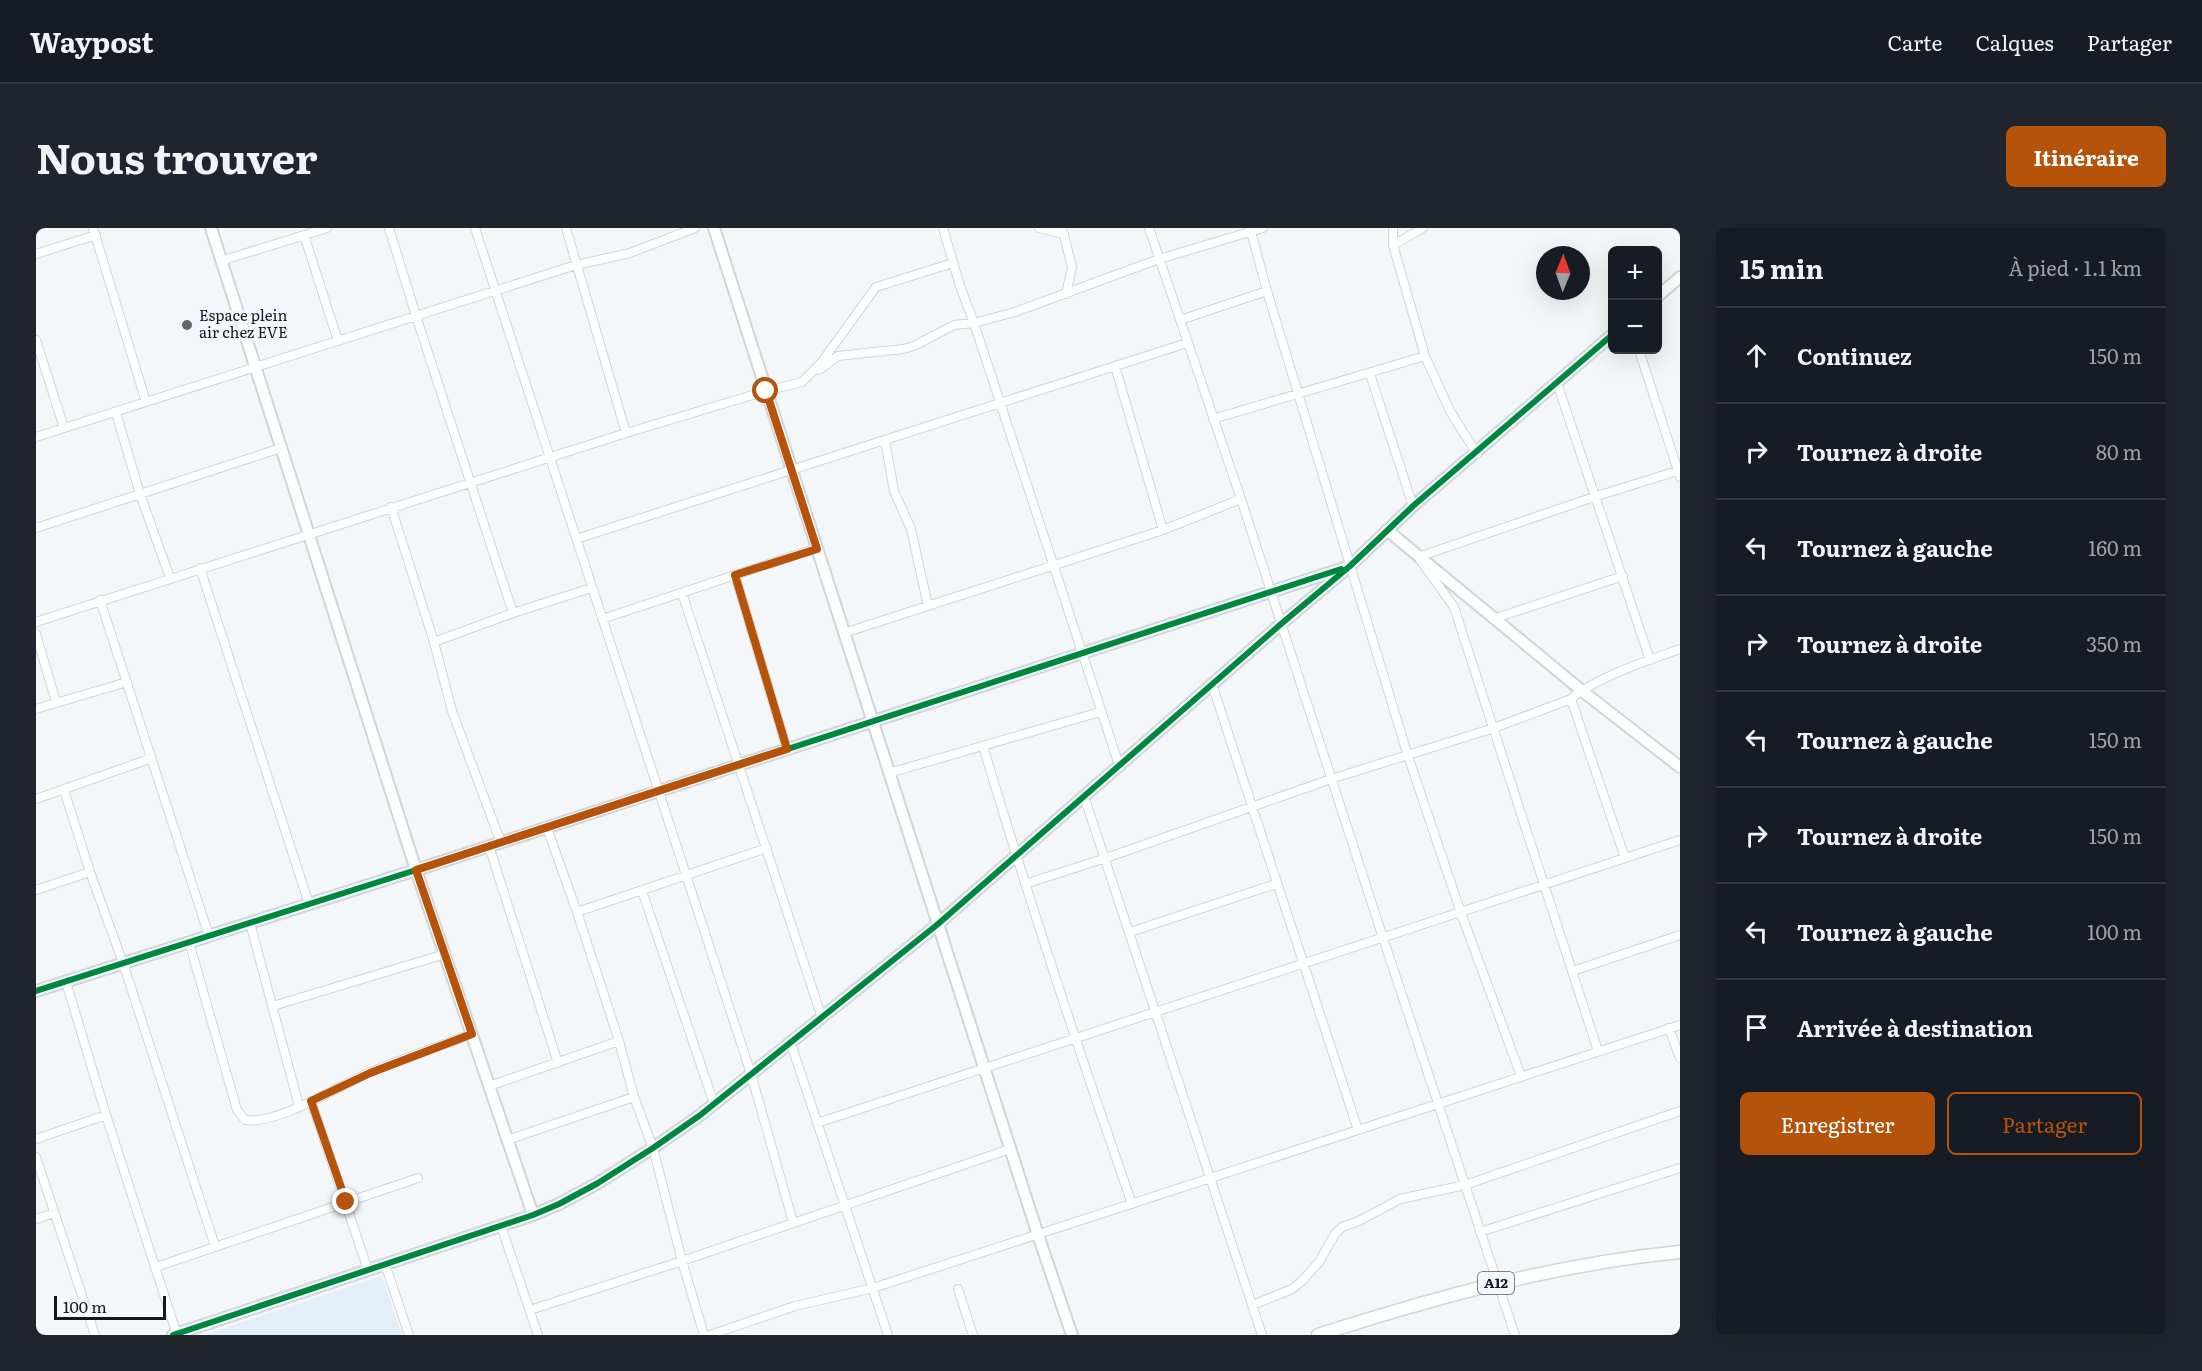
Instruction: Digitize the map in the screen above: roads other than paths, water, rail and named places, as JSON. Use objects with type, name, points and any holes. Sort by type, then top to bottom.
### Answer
[{"type":"main road","name":"A12","points":[[1318,1335],[1402,1307],[1497,1283],[1575,1267],[1680,1252]]},
{"type":"street","points":[[211,228],[416,870],[533,1215]]},
{"type":"street","points":[[221,261],[327,228]]},
{"type":"street","points":[[390,228],[416,316],[513,613]]},
{"type":"street","points":[[475,228],[657,792],[751,1074],[793,1222]]},
{"type":"street","points":[[566,228],[626,433]]},
{"type":"street","points":[[36,437],[495,290],[576,265],[630,253],[695,228]]},
{"type":"street","points":[[714,228],[1072,1335]]},
{"type":"street","points":[[943,228],[1119,765]]},
{"type":"street","points":[[1039,228],[1063,231],[1072,267],[1066,294]]},
{"type":"street","points":[[1149,228],[1241,499],[1515,1335]]},
{"type":"street","points":[[36,622],[549,457],[802,382],[838,356],[903,349],[924,342],[954,325],[974,323],[1015,312],[1159,259],[1263,228]]},
{"type":"street","points":[[1393,228],[1393,245],[1425,356],[1450,411],[1477,454]]},
{"type":"street","points":[[1393,245],[1423,228]]},
{"type":"street","points":[[1251,230],[1267,291],[1407,753],[1461,913],[1521,1076]]},
{"type":"street","points":[[36,254],[95,232],[146,402]]},
{"type":"street","points":[[304,235],[338,341]]},
{"type":"street","points":[[802,382],[822,363],[876,287],[953,263]]},
{"type":"street","points":[[1662,293],[1680,277]]},
{"type":"street","points":[[1180,320],[1267,291]]},
{"type":"street","points":[[66,981],[105,1115],[156,1267],[175,1335],[533,1215],[576,1196],[653,1148],[791,1044],[938,924],[1350,566],[1413,506],[1477,454],[1608,338]]},
{"type":"street","points":[[36,340],[64,428]]},
{"type":"street","points":[[576,539],[1187,344]]},
{"type":"street","points":[[1418,557],[1594,497],[1679,472],[1640,354]]},
{"type":"street","points":[[1213,419],[1425,356]]},
{"type":"street","points":[[1115,366],[1163,530]]},
{"type":"street","points":[[1370,374],[1413,506]]},
{"type":"street","points":[[1557,383],[1650,660]]},
{"type":"street","points":[[116,413],[140,494],[170,578]]},
{"type":"street","points":[[885,440],[894,491],[911,529],[928,606]]},
{"type":"street","points":[[36,528],[281,448]]},
{"type":"street","points":[[844,633],[1163,530],[1241,499]]},
{"type":"street","points":[[391,507],[434,642],[452,711],[495,844],[558,1062]]},
{"type":"street","points":[[1387,530],[1581,690],[1680,766]]},
{"type":"street","points":[[602,619],[817,549]]},
{"type":"street","points":[[1418,557],[1454,607],[1598,1051]]},
{"type":"street","points":[[36,991],[547,828],[1350,566]]},
{"type":"street","points":[[200,568],[309,904]]},
{"type":"street","points":[[735,575],[787,749]]},
{"type":"street","points":[[1493,619],[1623,576]]},
{"type":"street","points":[[434,642],[591,588]]},
{"type":"street","points":[[682,592],[822,1018]]},
{"type":"street","points":[[100,600],[209,936]]},
{"type":"street","points":[[36,634],[56,702]]},
{"type":"street","points":[[1024,884],[1106,858],[1407,753],[1494,728],[1571,699],[1581,690],[1650,660],[1680,650]]},
{"type":"street","points":[[36,709],[127,682]]},
{"type":"street","points":[[1212,684],[1358,1130]]},
{"type":"street","points":[[1571,699],[1625,858]]},
{"type":"street","points":[[889,773],[1100,712]]},
{"type":"street","points":[[983,746],[1074,1039],[1132,1204]]},
{"type":"street","points":[[36,799],[152,758]]},
{"type":"street","points":[[64,789],[215,1246]]},
{"type":"street","points":[[1084,796],[1263,1335]]},
{"type":"street","points":[[547,828],[620,1041],[634,1098],[653,1148],[704,1335]]},
{"type":"street","points":[[817,1123],[1680,840]]},
{"type":"street","points":[[577,912],[767,848]]},
{"type":"street","points":[[36,890],[90,872]]},
{"type":"street","points":[[1130,932],[1276,884]]},
{"type":"street","points":[[642,891],[714,1104]]},
{"type":"street","points":[[250,923],[299,1106]]},
{"type":"street","points":[[1573,970],[1680,935]]},
{"type":"street","points":[[189,942],[237,1110],[245,1120],[255,1122],[299,1106],[370,1073],[472,1034]]},
{"type":"street","points":[[273,1006],[445,954]]},
{"type":"street","points":[[710,1335],[795,1306],[873,1288],[1680,1025]]},
{"type":"street","points":[[1669,1028],[1680,1058]]},
{"type":"street","points":[[489,1086],[620,1041]]},
{"type":"street","points":[[791,1044],[888,1335]]},
{"type":"street","points":[[507,1140],[634,1098]]},
{"type":"street","points":[[311,1101],[368,1270]]},
{"type":"street","points":[[1254,1305],[1302,1281],[1319,1262],[1335,1234],[1342,1227],[1400,1199],[1464,1185],[1680,1111]]},
{"type":"street","points":[[36,1139],[105,1115]]},
{"type":"street","points":[[530,1311],[1010,1149]]},
{"type":"street","points":[[36,1157],[95,1335]]},
{"type":"street","points":[[1480,1232],[1680,1168]]},
{"type":"street","points":[[156,1267],[417,1178]]},
{"type":"street","points":[[36,1219],[54,1213]]},
{"type":"street","points":[[501,1226],[538,1335]]},
{"type":"street","points":[[386,1264],[409,1335]]},
{"type":"street","points":[[958,1289],[973,1335]]},
{"type":"place","name":"Espace plein air chez EVE","points":[[187,325]]}]
